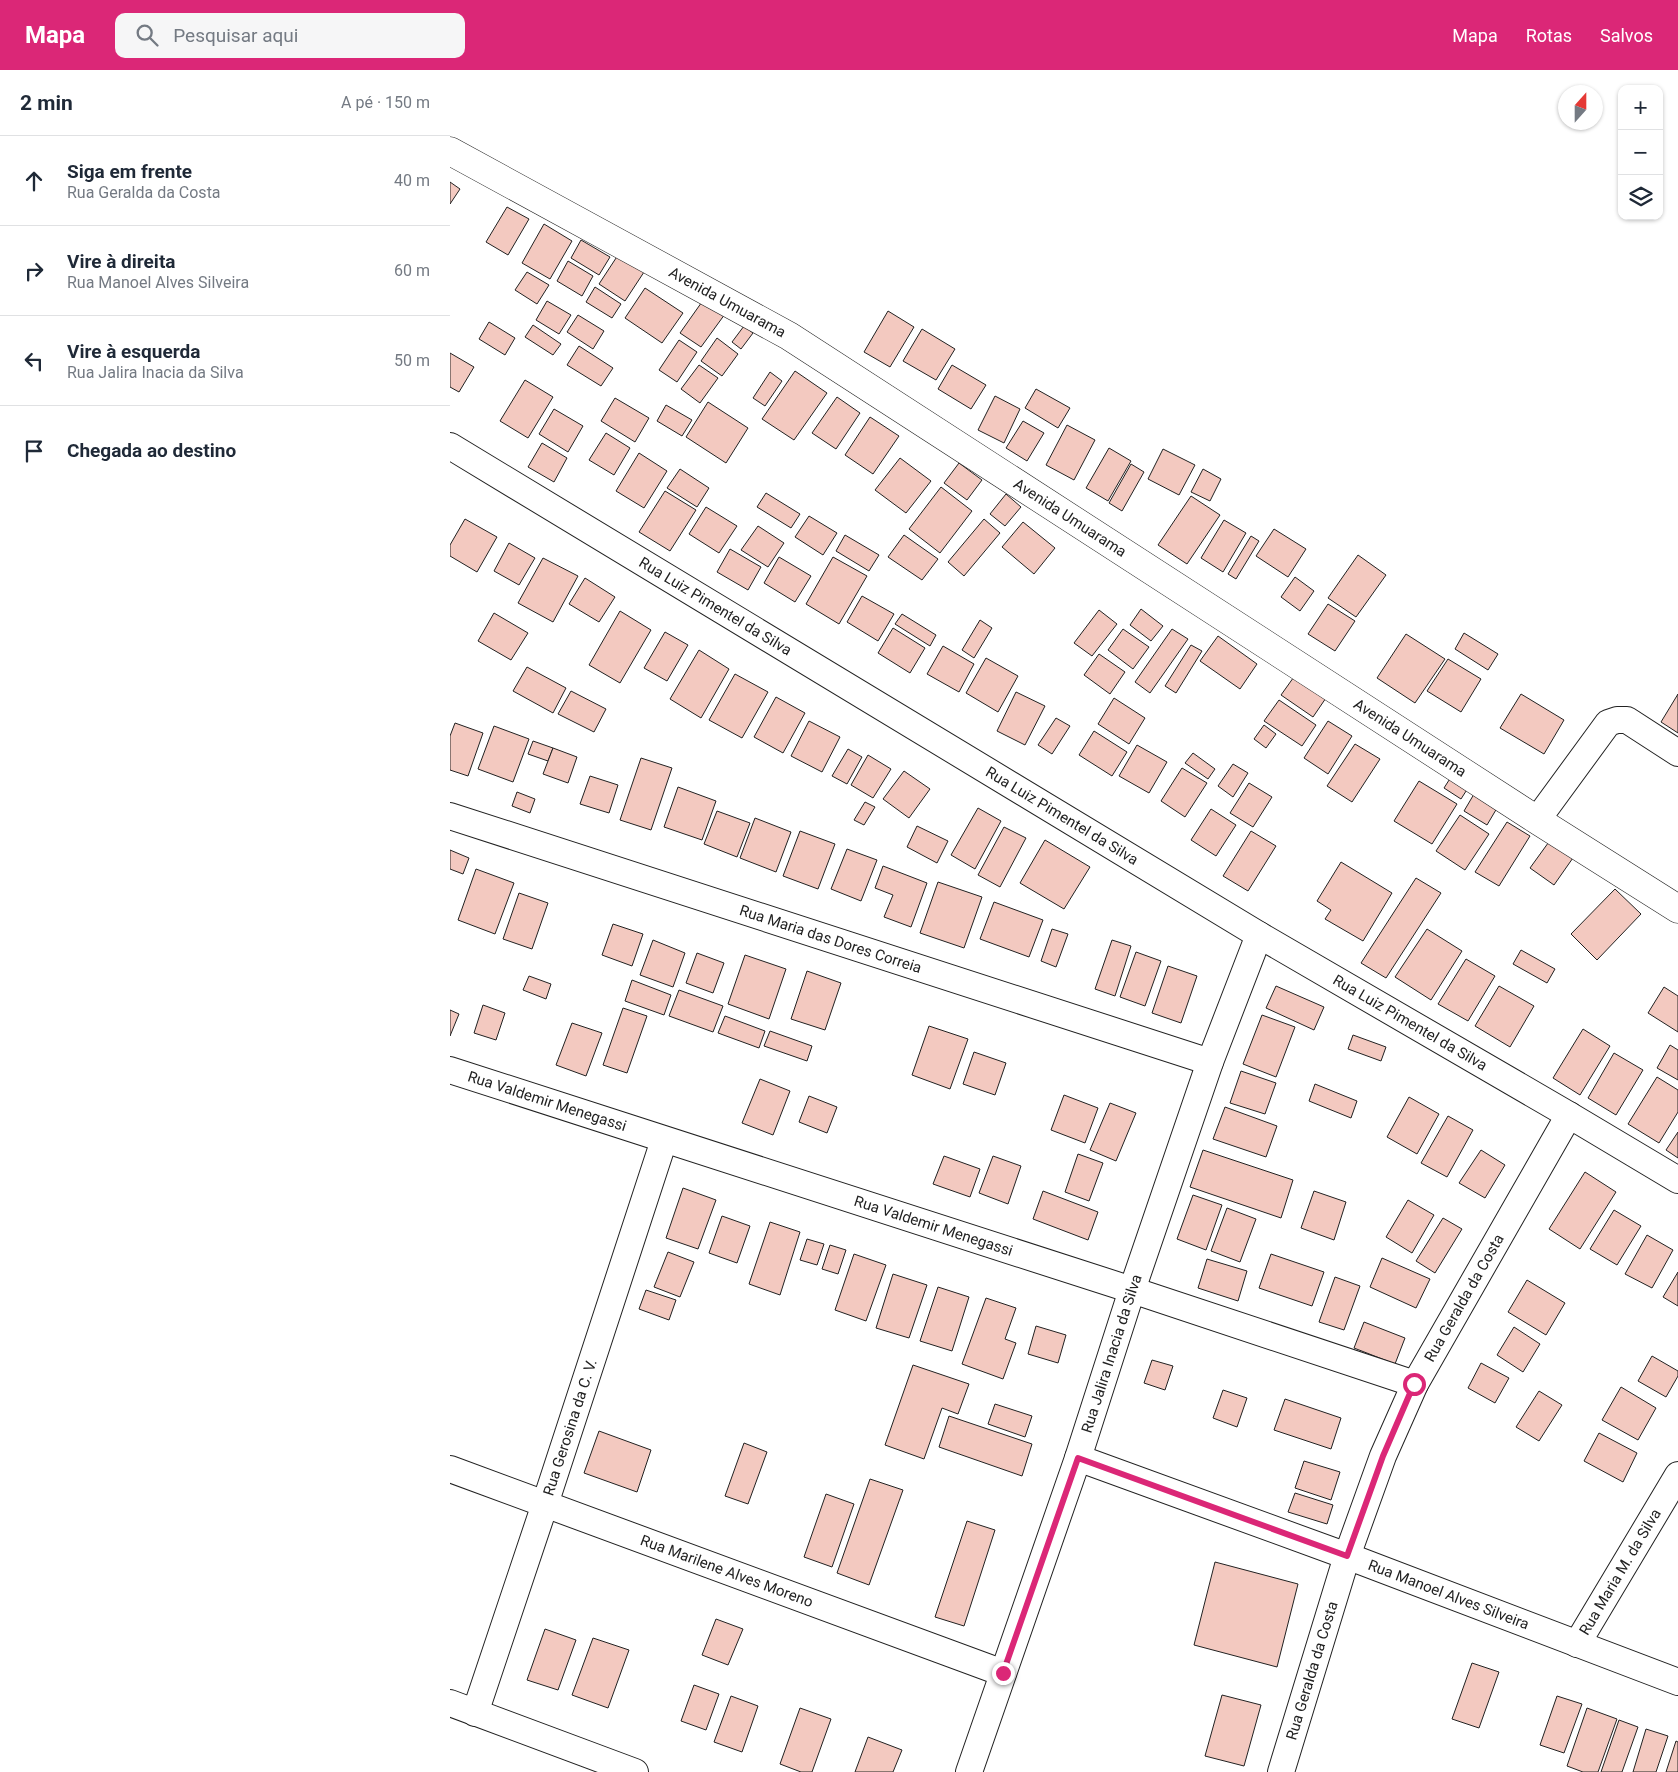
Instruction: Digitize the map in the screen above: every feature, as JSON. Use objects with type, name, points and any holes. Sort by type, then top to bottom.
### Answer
[{"type":"street","name":"Avenida Umuarama","points":[[450,151],[790,336],[1537,820],[1678,909]]},
{"type":"street","name":"Rua Luiz Pimentel da Silva","points":[[450,446],[1259,935],[1678,1180]]},
{"type":"street","points":[[1537,820],[1608,723],[1617,720],[1627,720],[1678,753]]},
{"type":"street","name":"Rua Maria das Dores Correia","points":[[450,816],[1210,1062]]},
{"type":"street","name":"Rua Jalira Inacia da Silva","points":[[969,1772],[1078,1458],[1132,1290],[1210,1062],[1259,935]]},
{"type":"street","name":"Rua Valdemir Menegassi","points":[[450,1070],[1132,1290],[1414,1384]]},
{"type":"street","name":"Rua Geralda da Costa","points":[[1283,1772],[1347,1556],[1383,1456],[1414,1384],[1569,1115]]},
{"type":"street","name":"Rua Gerosina da C. V.","points":[[475,1713],[546,1504],[664,1140]]},
{"type":"street","name":"Rua Manoel Alves Silveira","points":[[1078,1458],[1347,1556],[1678,1682]]},
{"type":"street","name":"Rua Marilene Alves Moreno","points":[[450,1469],[1003,1673]]},
{"type":"street","name":"Rua Maria M. da Silva","points":[[1577,1644],[1678,1475]]},
{"type":"street","points":[[450,1703],[635,1772]]},
{"type":"building","points":[[450,182],[460,189],[450,204]]},
{"type":"building","points":[[507,207],[529,219],[508,255],[486,242]]},
{"type":"building","points":[[544,224],[572,241],[550,279],[522,263]]},
{"type":"building","points":[[581,240],[610,257],[599,275],[571,258]]},
{"type":"building","points":[[620,252],[646,269],[625,301],[599,284]]},
{"type":"building","points":[[568,261],[593,276],[582,296],[557,281]]},
{"type":"building","points":[[527,272],[549,285],[537,304],[515,290]]},
{"type":"building","points":[[595,287],[621,304],[612,318],[586,302]]},
{"type":"building","points":[[645,288],[683,313],[662,343],[625,318]]},
{"type":"building","points":[[704,299],[725,314],[701,347],[680,333]]},
{"type":"building","points":[[547,301],[571,315],[559,334],[536,320]]},
{"type":"building","points":[[888,311],[914,327],[890,367],[864,352]]},
{"type":"building","points":[[578,315],[604,331],[593,349],[567,332]]},
{"type":"building","points":[[489,322],[515,338],[505,355],[479,339]]},
{"type":"building","points":[[533,325],[561,344],[553,355],[525,337]]},
{"type":"building","points":[[744,326],[753,333],[741,349],[732,342]]},
{"type":"building","points":[[922,329],[955,349],[936,380],[903,361]]},
{"type":"building","points":[[717,338],[738,354],[722,376],[701,361]]},
{"type":"building","points":[[679,340],[697,352],[677,382],[659,370]]},
{"type":"building","points":[[579,346],[613,368],[601,386],[567,365]]},
{"type":"building","points":[[450,353],[474,367],[459,392],[450,387]]},
{"type":"building","points":[[699,365],[718,378],[700,403],[681,389]]},
{"type":"building","points":[[952,365],[986,385],[971,409],[938,389]]},
{"type":"building","points":[[795,371],[827,393],[794,440],[762,419]]},
{"type":"building","points":[[770,372],[782,381],[765,406],[753,398]]},
{"type":"building","points":[[525,380],[553,397],[528,438],[500,421]]},
{"type":"building","points":[[1036,389],[1070,408],[1058,428],[1025,408]]},
{"type":"building","points":[[995,396],[1020,409],[1004,443],[978,430]]},
{"type":"building","points":[[837,397],[860,413],[836,449],[812,433]]},
{"type":"building","points":[[615,398],[649,418],[635,442],[601,421]]},
{"type":"building","points":[[708,402],[748,428],[726,463],[686,437]]},
{"type":"building","points":[[666,405],[692,420],[682,436],[657,421]]},
{"type":"building","points":[[554,409],[583,426],[568,452],[539,434]]},
{"type":"building","points":[[870,417],[899,436],[873,474],[845,455]]},
{"type":"building","points":[[1023,421],[1044,433],[1027,461],[1006,448]]},
{"type":"building","points":[[1067,425],[1095,440],[1074,480],[1046,465]]},
{"type":"building","points":[[606,433],[630,448],[614,475],[589,460]]},
{"type":"building","points":[[542,443],[567,458],[554,482],[528,467]]},
{"type":"building","points":[[1109,448],[1131,461],[1108,501],[1086,488]]},
{"type":"building","points":[[1163,449],[1195,465],[1179,495],[1148,479]]},
{"type":"building","points":[[639,453],[667,471],[644,508],[616,491]]},
{"type":"building","points":[[900,458],[931,481],[906,513],[875,490]]},
{"type":"building","points":[[959,463],[982,480],[967,500],[944,483]]},
{"type":"building","points":[[1131,464],[1144,472],[1122,511],[1109,503]]},
{"type":"building","points":[[680,469],[709,488],[697,507],[667,488]]},
{"type":"building","points":[[1203,469],[1221,479],[1210,501],[1191,492]]},
{"type":"building","points":[[941,487],[972,511],[940,553],[909,529]]},
{"type":"building","points":[[665,491],[696,510],[670,551],[639,532]]},
{"type":"building","points":[[766,493],[800,514],[791,528],[757,507]]},
{"type":"building","points":[[1006,494],[1021,507],[1005,526],[990,514]]},
{"type":"building","points":[[1191,496],[1220,515],[1187,564],[1158,545]]},
{"type":"building","points":[[706,507],[737,526],[719,553],[689,534]]},
{"type":"building","points":[[809,516],[837,533],[823,555],[795,537]]},
{"type":"building","points":[[465,519],[497,537],[477,572],[450,556],[450,545]]},
{"type":"building","points":[[984,519],[1000,533],[964,576],[948,562]]},
{"type":"building","points":[[1224,520],[1246,533],[1223,572],[1201,558]]},
{"type":"building","points":[[1023,522],[1055,548],[1034,574],[1002,547]]},
{"type":"building","points":[[758,526],[784,543],[768,567],[741,550]]},
{"type":"building","points":[[1274,529],[1306,549],[1288,577],[1256,556]]},
{"type":"building","points":[[845,535],[879,555],[869,571],[836,551]]},
{"type":"building","points":[[904,535],[938,559],[922,580],[888,557]]},
{"type":"building","points":[[1251,536],[1259,541],[1236,579],[1228,574]]},
{"type":"building","points":[[509,543],[535,558],[519,585],[494,571]]},
{"type":"building","points":[[730,549],[761,567],[748,590],[717,572]]},
{"type":"building","points":[[1358,555],[1386,575],[1356,617],[1328,598]]},
{"type":"building","points":[[779,557],[811,576],[795,602],[764,583]]},
{"type":"building","points":[[833,557],[867,576],[839,624],[806,604]]},
{"type":"building","points":[[543,558],[578,576],[553,622],[518,603]]},
{"type":"building","points":[[1295,577],[1314,591],[1300,611],[1281,597]]},
{"type":"building","points":[[585,578],[615,597],[599,622],[569,604]]},
{"type":"building","points":[[862,596],[894,614],[878,641],[847,622]]},
{"type":"building","points":[[1328,604],[1355,621],[1335,651],[1308,634]]},
{"type":"building","points":[[1141,609],[1163,626],[1151,641],[1130,625]]},
{"type":"building","points":[[1099,610],[1117,624],[1092,656],[1074,643]]},
{"type":"building","points":[[620,611],[651,630],[620,683],[589,665]]},
{"type":"building","points":[[494,613],[528,633],[511,660],[478,641]]},
{"type":"building","points":[[902,614],[936,635],[930,646],[895,624]]},
{"type":"building","points":[[980,620],[992,628],[974,658],[962,650]]},
{"type":"building","points":[[893,628],[925,648],[910,673],[878,653]]},
{"type":"building","points":[[1123,629],[1149,647],[1133,669],[1108,650]]},
{"type":"building","points":[[1172,629],[1188,639],[1150,693],[1135,682]]},
{"type":"building","points":[[665,632],[688,645],[667,681],[644,668]]},
{"type":"building","points":[[1464,633],[1498,654],[1488,670],[1455,649]]},
{"type":"building","points":[[1406,634],[1445,659],[1415,703],[1377,678]]},
{"type":"building","points":[[1218,636],[1257,664],[1240,689],[1200,661]]},
{"type":"building","points":[[1191,645],[1202,651],[1176,693],[1165,686]]},
{"type":"building","points":[[943,646],[974,664],[959,692],[927,674]]},
{"type":"building","points":[[699,650],[729,669],[701,718],[670,699]]},
{"type":"building","points":[[1099,654],[1125,672],[1110,694],[1084,675]]},
{"type":"building","points":[[986,658],[1018,676],[998,712],[966,693]]},
{"type":"building","points":[[1448,659],[1481,679],[1461,712],[1427,691]]},
{"type":"building","points":[[527,667],[566,688],[553,713],[513,691]]},
{"type":"building","points":[[735,674],[768,692],[742,738],[709,720]]},
{"type":"building","points":[[1296,674],[1328,695],[1313,717],[1281,695]]},
{"type":"building","points":[[571,691],[606,709],[594,732],[558,714]]},
{"type":"building","points":[[1016,692],[1045,706],[1025,745],[997,731]]},
{"type":"building","points":[[1521,694],[1564,720],[1544,754],[1500,728]]},
{"type":"building","points":[[1678,694],[1678,733],[1661,722]]},
{"type":"building","points":[[776,697],[805,713],[783,753],[754,737]]},
{"type":"building","points":[[1114,698],[1145,718],[1129,744],[1098,724]]},
{"type":"building","points":[[1279,700],[1316,725],[1302,746],[1264,721]]},
{"type":"building","points":[[1056,718],[1070,726],[1052,754],[1038,745]]},
{"type":"building","points":[[809,721],[840,737],[822,772],[791,756]]},
{"type":"building","points":[[1328,721],[1352,736],[1328,774],[1304,758]]},
{"type":"building","points":[[455,723],[483,733],[468,776],[450,770],[450,736]]},
{"type":"building","points":[[1264,725],[1276,734],[1266,748],[1254,739]]},
{"type":"building","points":[[494,726],[529,739],[513,782],[478,769]]},
{"type":"building","points":[[1094,731],[1127,752],[1112,776],[1079,755]]},
{"type":"building","points":[[533,741],[553,748],[548,761],[528,754]]},
{"type":"building","points":[[1355,744],[1380,759],[1352,802],[1327,786]]},
{"type":"building","points":[[1137,745],[1167,762],[1149,793],[1119,776]]},
{"type":"building","points":[[553,748],[577,757],[568,783],[543,774]]},
{"type":"building","points":[[848,749],[862,757],[847,784],[832,776]]},
{"type":"building","points":[[1193,753],[1215,769],[1208,779],[1185,763]]},
{"type":"building","points":[[868,755],[891,769],[873,798],[851,785]]},
{"type":"building","points":[[641,758],[672,768],[651,830],[620,820]]},
{"type":"building","points":[[1233,764],[1248,773],[1233,797],[1218,786]]},
{"type":"building","points":[[1182,768],[1207,783],[1185,817],[1161,801]]},
{"type":"building","points":[[904,771],[930,789],[909,818],[883,799]]},
{"type":"building","points":[[590,776],[618,785],[609,813],[580,804]]},
{"type":"building","points":[[1451,777],[1468,788],[1461,799],[1444,788]]},
{"type":"building","points":[[1419,781],[1457,804],[1432,844],[1394,821]]},
{"type":"building","points":[[1249,783],[1272,797],[1253,827],[1230,813]]},
{"type":"building","points":[[678,787],[716,801],[702,840],[664,827]]},
{"type":"building","points":[[1477,789],[1500,803],[1487,825],[1464,811]]},
{"type":"building","points":[[517,792],[535,799],[530,813],[512,806]]},
{"type":"building","points":[[865,802],[875,807],[864,825],[854,820]]},
{"type":"building","points":[[978,808],[1001,821],[975,869],[951,855]]},
{"type":"building","points":[[1211,809],[1236,825],[1216,856],[1191,840]]},
{"type":"building","points":[[717,811],[750,823],[737,857],[704,844]]},
{"type":"building","points":[[1460,815],[1489,834],[1465,870],[1436,851]]},
{"type":"building","points":[[755,818],[791,832],[776,872],[740,858]]},
{"type":"building","points":[[1507,822],[1530,836],[1499,886],[1475,872]]},
{"type":"building","points":[[917,826],[948,841],[937,863],[907,847]]},
{"type":"building","points":[[1004,827],[1026,838],[1000,887],[978,875]]},
{"type":"building","points":[[800,831],[835,844],[818,889],[783,876]]},
{"type":"building","points":[[1251,831],[1276,846],[1248,891],[1223,876]]},
{"type":"building","points":[[1551,839],[1575,855],[1554,885],[1530,868]]},
{"type":"building","points":[[1045,840],[1090,867],[1064,909],[1020,883]]},
{"type":"building","points":[[847,849],[877,860],[861,901],[831,889]]},
{"type":"building","points":[[450,850],[469,858],[463,874],[450,869]]},
{"type":"building","points":[[1341,862],[1392,893],[1363,941],[1325,919],[1331,910],[1317,901]]},
{"type":"building","points":[[883,866],[927,883],[911,927],[884,917],[893,895],[875,888]]},
{"type":"building","points":[[476,869],[514,883],[495,934],[458,920]]},
{"type":"building","points":[[1416,878],[1441,893],[1386,978],[1361,963]]},
{"type":"building","points":[[938,882],[982,897],[964,948],[920,933]]},
{"type":"building","points":[[1615,889],[1641,914],[1597,960],[1571,934]]},
{"type":"building","points":[[519,893],[548,903],[532,949],[503,939]]},
{"type":"building","points":[[994,902],[1043,920],[1029,957],[980,939]]},
{"type":"building","points":[[613,924],[643,934],[632,966],[602,955]]},
{"type":"building","points":[[1052,929],[1068,934],[1056,967],[1041,961]]},
{"type":"building","points":[[1427,929],[1462,951],[1431,1000],[1395,977]]},
{"type":"building","points":[[653,940],[685,953],[673,987],[640,975]]},
{"type":"building","points":[[1112,940],[1131,946],[1115,996],[1095,989]]},
{"type":"building","points":[[1521,950],[1555,969],[1547,983],[1513,964]]},
{"type":"building","points":[[1136,952],[1161,961],[1145,1006],[1120,997]]},
{"type":"building","points":[[697,953],[724,963],[713,993],[686,983]]},
{"type":"building","points":[[745,955],[786,969],[769,1019],[728,1004]]},
{"type":"building","points":[[1466,959],[1495,976],[1468,1021],[1438,1004]]},
{"type":"building","points":[[1168,966],[1197,976],[1181,1023],[1152,1013]]},
{"type":"building","points":[[807,971],[841,983],[825,1030],[791,1019]]},
{"type":"building","points":[[529,976],[551,984],[546,999],[523,990]]},
{"type":"building","points":[[632,980],[671,995],[664,1015],[625,1001]]},
{"type":"building","points":[[1276,986],[1324,1007],[1314,1030],[1266,1008]]},
{"type":"building","points":[[1499,986],[1534,1006],[1510,1047],[1475,1026]]},
{"type":"building","points":[[1664,987],[1678,996],[1678,1032],[1648,1013]]},
{"type":"building","points":[[679,990],[723,1006],[713,1032],[669,1016]]},
{"type":"building","points":[[483,1005],[505,1013],[496,1040],[474,1033]]},
{"type":"building","points":[[623,1008],[647,1016],[627,1073],[603,1065]]},
{"type":"building","points":[[450,1010],[459,1014],[450,1036]]},
{"type":"building","points":[[1262,1015],[1295,1027],[1276,1077],[1243,1064]]},
{"type":"building","points":[[725,1016],[765,1031],[759,1048],[718,1033]]},
{"type":"building","points":[[572,1023],[602,1033],[586,1076],[556,1065]]},
{"type":"building","points":[[929,1026],[968,1039],[950,1089],[912,1075]]},
{"type":"building","points":[[1583,1029],[1610,1046],[1580,1095],[1553,1078]]},
{"type":"building","points":[[770,1031],[812,1046],[807,1061],[764,1046]]},
{"type":"building","points":[[1353,1035],[1386,1047],[1381,1061],[1348,1049]]},
{"type":"building","points":[[1670,1045],[1678,1050],[1678,1080],[1657,1068]]},
{"type":"building","points":[[974,1052],[1006,1063],[995,1095],[963,1084]]},
{"type":"building","points":[[1614,1053],[1643,1070],[1616,1115],[1588,1098]]},
{"type":"building","points":[[1241,1071],[1276,1083],[1265,1114],[1230,1103]]},
{"type":"building","points":[[1657,1077],[1678,1090],[1678,1112],[1659,1143],[1628,1124]]},
{"type":"building","points":[[760,1079],[790,1091],[773,1135],[742,1123]]},
{"type":"building","points":[[1315,1084],[1357,1101],[1351,1118],[1309,1101]]},
{"type":"building","points":[[1064,1095],[1098,1108],[1085,1143],[1051,1130]]},
{"type":"building","points":[[809,1096],[837,1107],[827,1133],[799,1122]]},
{"type":"building","points":[[1409,1097],[1439,1114],[1417,1154],[1387,1137]]},
{"type":"building","points":[[1110,1103],[1136,1113],[1116,1161],[1090,1150]]},
{"type":"building","points":[[1225,1107],[1277,1126],[1266,1157],[1213,1139]]},
{"type":"building","points":[[1448,1116],[1473,1130],[1447,1177],[1421,1163]]},
{"type":"building","points":[[1678,1132],[1678,1158],[1666,1150]]},
{"type":"building","points":[[1203,1150],[1293,1180],[1281,1218],[1190,1187]]},
{"type":"building","points":[[1481,1150],[1505,1165],[1485,1198],[1459,1183]]},
{"type":"building","points":[[1078,1154],[1103,1163],[1089,1201],[1065,1192]]},
{"type":"building","points":[[944,1156],[980,1169],[970,1197],[933,1184]]},
{"type":"building","points":[[993,1156],[1021,1166],[1008,1204],[979,1193]]},
{"type":"building","points":[[1585,1172],[1616,1192],[1580,1249],[1549,1229]]},
{"type":"building","points":[[683,1188],[716,1200],[698,1249],[666,1238]]},
{"type":"building","points":[[1043,1191],[1098,1212],[1088,1240],[1033,1219]]},
{"type":"building","points":[[1314,1191],[1346,1202],[1334,1240],[1301,1228]]},
{"type":"building","points":[[1193,1195],[1222,1205],[1206,1250],[1177,1239]]},
{"type":"building","points":[[1408,1200],[1434,1215],[1412,1253],[1386,1237]]},
{"type":"building","points":[[1227,1208],[1256,1219],[1240,1262],[1211,1251]]},
{"type":"building","points":[[1614,1210],[1641,1226],[1617,1265],[1590,1249]]},
{"type":"building","points":[[722,1216],[750,1226],[737,1263],[709,1253]]},
{"type":"building","points":[[1443,1218],[1462,1229],[1435,1273],[1416,1261]]},
{"type":"building","points":[[770,1222],[800,1232],[780,1295],[749,1284]]},
{"type":"building","points":[[1647,1235],[1673,1250],[1652,1288],[1625,1274]]},
{"type":"building","points":[[807,1239],[824,1244],[817,1265],[800,1260]]},
{"type":"building","points":[[830,1245],[846,1250],[838,1274],[822,1269]]},
{"type":"building","points":[[668,1252],[694,1262],[680,1297],[654,1287]]},
{"type":"building","points":[[854,1254],[886,1265],[866,1321],[835,1310]]},
{"type":"building","points":[[1271,1254],[1324,1272],[1312,1306],[1259,1288]]},
{"type":"building","points":[[1382,1258],[1430,1279],[1416,1308],[1370,1287]]},
{"type":"building","points":[[1207,1259],[1247,1271],[1238,1301],[1198,1288]]},
{"type":"building","points":[[1678,1272],[1678,1306],[1663,1297]]},
{"type":"building","points":[[893,1274],[927,1285],[909,1338],[876,1328]]},
{"type":"building","points":[[1335,1277],[1360,1286],[1344,1330],[1319,1322]]},
{"type":"building","points":[[1527,1280],[1565,1303],[1546,1335],[1508,1312]]},
{"type":"building","points":[[938,1287],[969,1297],[952,1351],[920,1341]]},
{"type":"building","points":[[646,1290],[676,1300],[669,1320],[639,1309]]},
{"type":"building","points":[[986,1298],[1016,1308],[1005,1339],[1016,1343],[1003,1379],[962,1364]]},
{"type":"building","points":[[1364,1322],[1405,1338],[1395,1364],[1354,1348]]},
{"type":"building","points":[[1036,1326],[1066,1335],[1058,1363],[1028,1354]]},
{"type":"building","points":[[1514,1327],[1540,1344],[1523,1372],[1497,1355]]},
{"type":"building","points":[[1652,1356],[1678,1371],[1678,1376],[1666,1397],[1638,1381]]},
{"type":"building","points":[[1152,1360],[1173,1366],[1165,1390],[1144,1383]]},
{"type":"building","points":[[1481,1363],[1509,1378],[1495,1403],[1468,1388]]},
{"type":"building","points":[[913,1365],[969,1384],[958,1414],[942,1408],[924,1459],[885,1445]]},
{"type":"building","points":[[1621,1387],[1656,1408],[1638,1440],[1602,1420]]},
{"type":"building","points":[[1223,1390],[1247,1398],[1237,1427],[1213,1418]]},
{"type":"building","points":[[1539,1391],[1562,1405],[1539,1441],[1516,1427]]},
{"type":"building","points":[[1285,1399],[1341,1418],[1331,1449],[1274,1430]]},
{"type":"building","points":[[995,1404],[1032,1416],[1025,1437],[988,1424]]},
{"type":"building","points":[[949,1416],[1032,1444],[1022,1476],[939,1447]]},
{"type":"building","points":[[599,1431],[651,1450],[637,1492],[584,1473]]},
{"type":"building","points":[[1599,1433],[1637,1453],[1623,1482],[1584,1461]]},
{"type":"building","points":[[744,1443],[767,1452],[748,1504],[725,1496]]},
{"type":"building","points":[[1304,1461],[1340,1472],[1331,1500],[1295,1488]]},
{"type":"building","points":[[870,1479],[903,1490],[869,1585],[837,1573]]},
{"type":"building","points":[[1295,1493],[1333,1505],[1327,1524],[1288,1512]]},
{"type":"building","points":[[826,1494],[854,1504],[832,1567],[804,1557]]},
{"type":"building","points":[[967,1521],[995,1530],[964,1626],[935,1617]]},
{"type":"building","points":[[1215,1562],[1298,1584],[1277,1667],[1194,1645]]},
{"type":"building","points":[[716,1619],[743,1629],[728,1665],[702,1655]]},
{"type":"building","points":[[545,1629],[576,1640],[558,1690],[527,1680]]},
{"type":"building","points":[[593,1638],[629,1650],[608,1708],[572,1695]]},
{"type":"building","points":[[1472,1663],[1499,1672],[1479,1728],[1452,1719]]},
{"type":"building","points":[[694,1685],[719,1694],[706,1730],[681,1721]]},
{"type":"building","points":[[1222,1695],[1261,1705],[1244,1766],[1205,1756]]},
{"type":"building","points":[[731,1696],[758,1706],[742,1752],[714,1742]]},
{"type":"building","points":[[1557,1696],[1582,1704],[1564,1753],[1540,1745]]},
{"type":"building","points":[[800,1708],[831,1719],[812,1772],[801,1772],[780,1764]]},
{"type":"building","points":[[1587,1708],[1617,1719],[1598,1772],[1583,1772],[1567,1766]]},
{"type":"building","points":[[1619,1720],[1638,1727],[1622,1772],[1601,1772]]},
{"type":"building","points":[[1646,1729],[1668,1736],[1656,1772],[1633,1772]]},
{"type":"building","points":[[868,1737],[902,1750],[893,1772],[855,1772]]},
{"type":"building","points":[[1676,1741],[1678,1742],[1678,1772],[1666,1772]]},
{"type":"route","points":[[1003,1673],[1078,1458],[1347,1556],[1383,1456],[1414,1384]]}]
